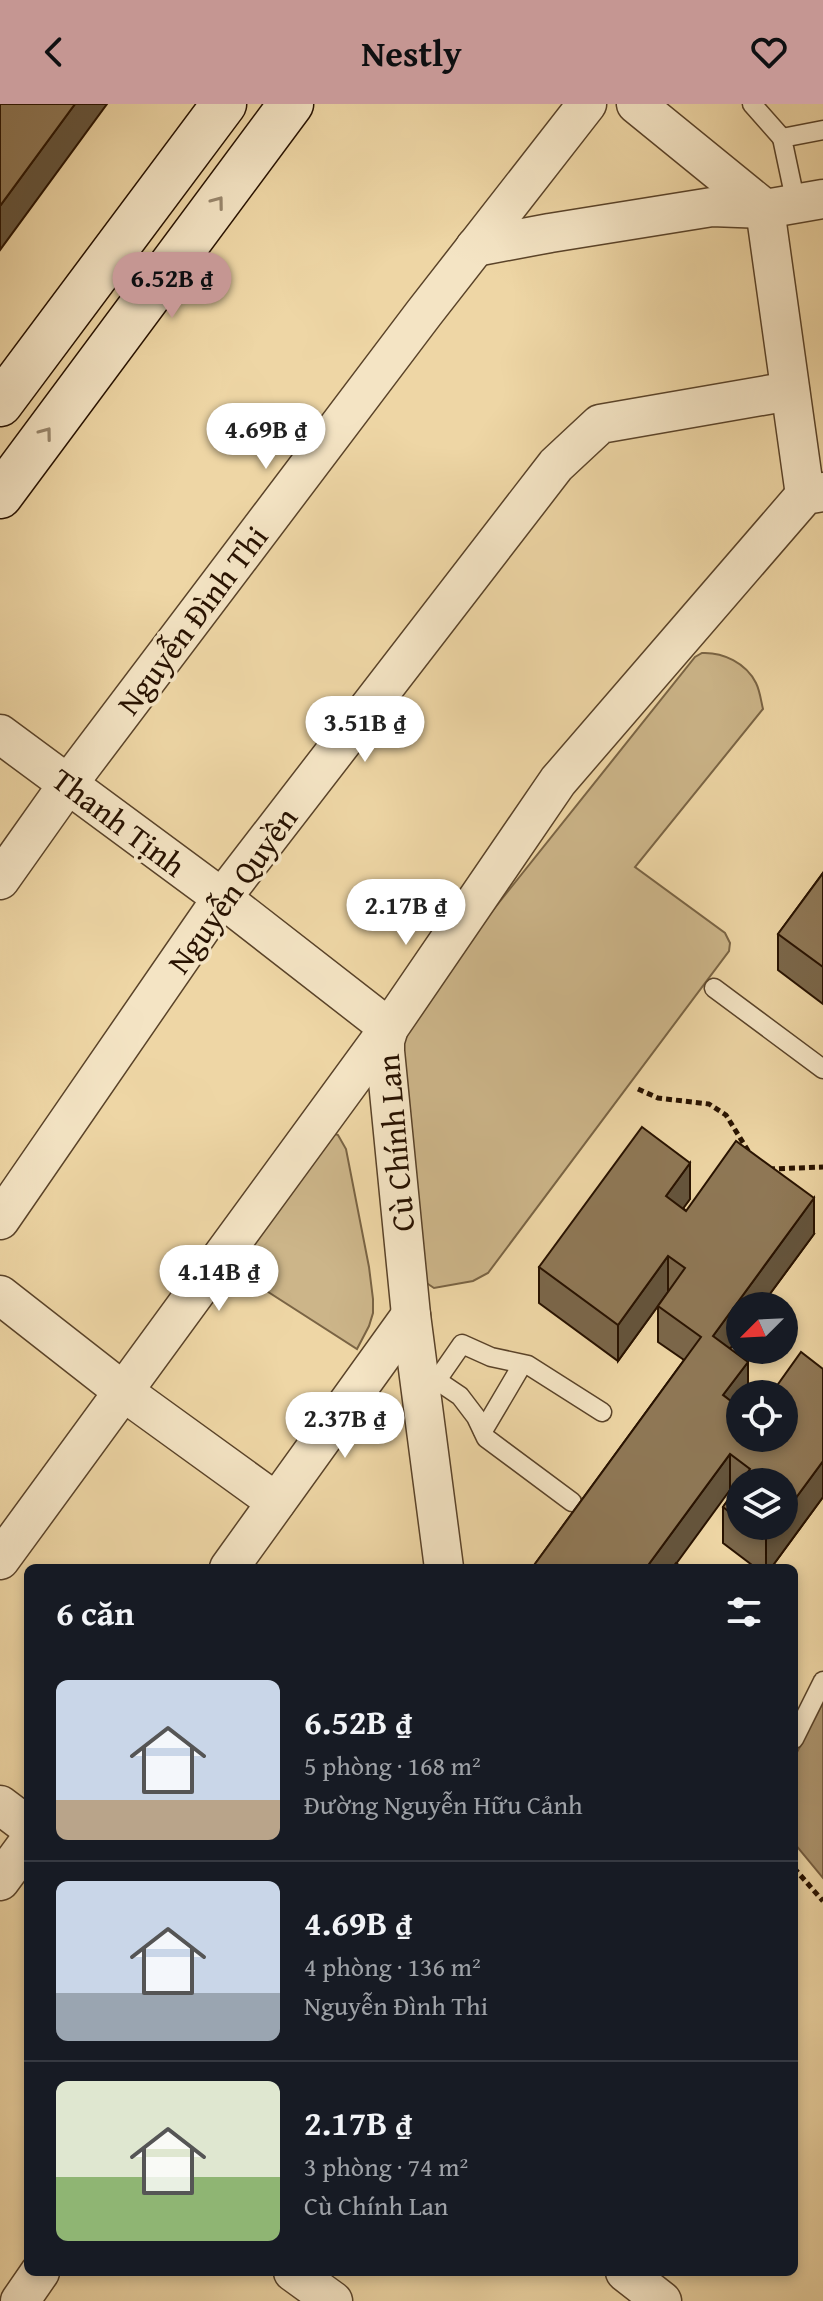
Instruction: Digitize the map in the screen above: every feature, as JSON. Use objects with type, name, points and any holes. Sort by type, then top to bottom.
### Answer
[{"type":"main road","points":[[0,404],[224,104]]},
{"type":"main road","points":[[0,496],[291,104]]},
{"type":"street","name":"Nguyễn Đình Thi","points":[[0,880],[68,784],[587,104]]},
{"type":"street","points":[[636,104],[795,204]]},
{"type":"street","points":[[475,247],[712,207],[795,204]]},
{"type":"street","points":[[795,204],[790,391],[814,494]]},
{"type":"street","name":"Nguyễn Quyền","points":[[0,1220],[222,898],[556,465],[600,424],[790,391]]},
{"type":"street","name":"Cù Chính Lan","points":[[444,1564],[427,1374],[411,1315],[385,1051],[389,1028],[558,781],[814,494]]},
{"type":"street","name":"Thanh Tịnh","points":[[0,734],[222,898],[389,1028]]},
{"type":"street","points":[[0,1560],[389,1028]]},
{"type":"street","points":[[0,1295],[124,1392],[276,1502]]},
{"type":"street","points":[[232,1564],[411,1315]]},
{"type":"street","points":[[0,1805],[24,1823]]},
{"type":"street","points":[[0,1881],[24,1848]]},
{"type":"street","points":[[20,2301],[37,2276]]},
{"type":"street","points":[[299,2276],[333,2301]]},
{"type":"street","points":[[630,2276],[662,2301]]},
{"type":"lane","points":[[752,104],[782,138],[795,204]]},
{"type":"lane","points":[[782,138],[823,130]]},
{"type":"lane","points":[[714,988],[823,1069]]},
{"type":"lane","points":[[572,1502],[486,1438],[476,1417],[460,1396],[427,1374],[462,1344],[491,1357],[528,1365],[602,1412]]},
{"type":"lane","points":[[483,1431],[522,1365]]},
{"type":"lane","points":[[798,1731],[823,1681]]},
{"type":"path","points":[[638,1089],[658,1098],[709,1104],[726,1115],[754,1159]]},
{"type":"path","points":[[764,1168],[823,1167]]},
{"type":"path","points":[[798,1873],[823,1901]]},
{"type":"shaded area","points":[[702,653],[726,657],[740,664],[752,676],[763,709],[635,867],[725,933],[730,943],[729,951],[488,1273],[473,1281],[434,1288],[425,1282],[393,1080],[405,1025],[426,994],[695,657]]},
{"type":"shaded area","points":[[323,1129],[338,1135],[346,1149],[369,1267],[373,1313],[357,1349],[220,1261]]},
{"type":"shaded area","points":[[823,1702],[823,1878],[798,1848],[798,1750]]},
{"type":"building","points":[[0,104],[75,104],[0,206]]},
{"type":"building","points":[[823,873],[823,967],[778,934]]},
{"type":"building","points":[[642,1127],[690,1163],[666,1196],[686,1211],[736,1141],[814,1198],[745,1292],[726,1292],[726,1318],[713,1336],[726,1346],[726,1364],[746,1364],[734,1380],[726,1380],[723,1395],[726,1397],[726,1452],[798,1452],[798,1380],[781,1380],[792,1364],[798,1364],[801,1352],[823,1369],[823,1461],[798,1495],[798,1468],[749,1468],[730,1454],[649,1564],[535,1564],[701,1337],[658,1306],[685,1268],[668,1256],[618,1325],[539,1267]]}]
